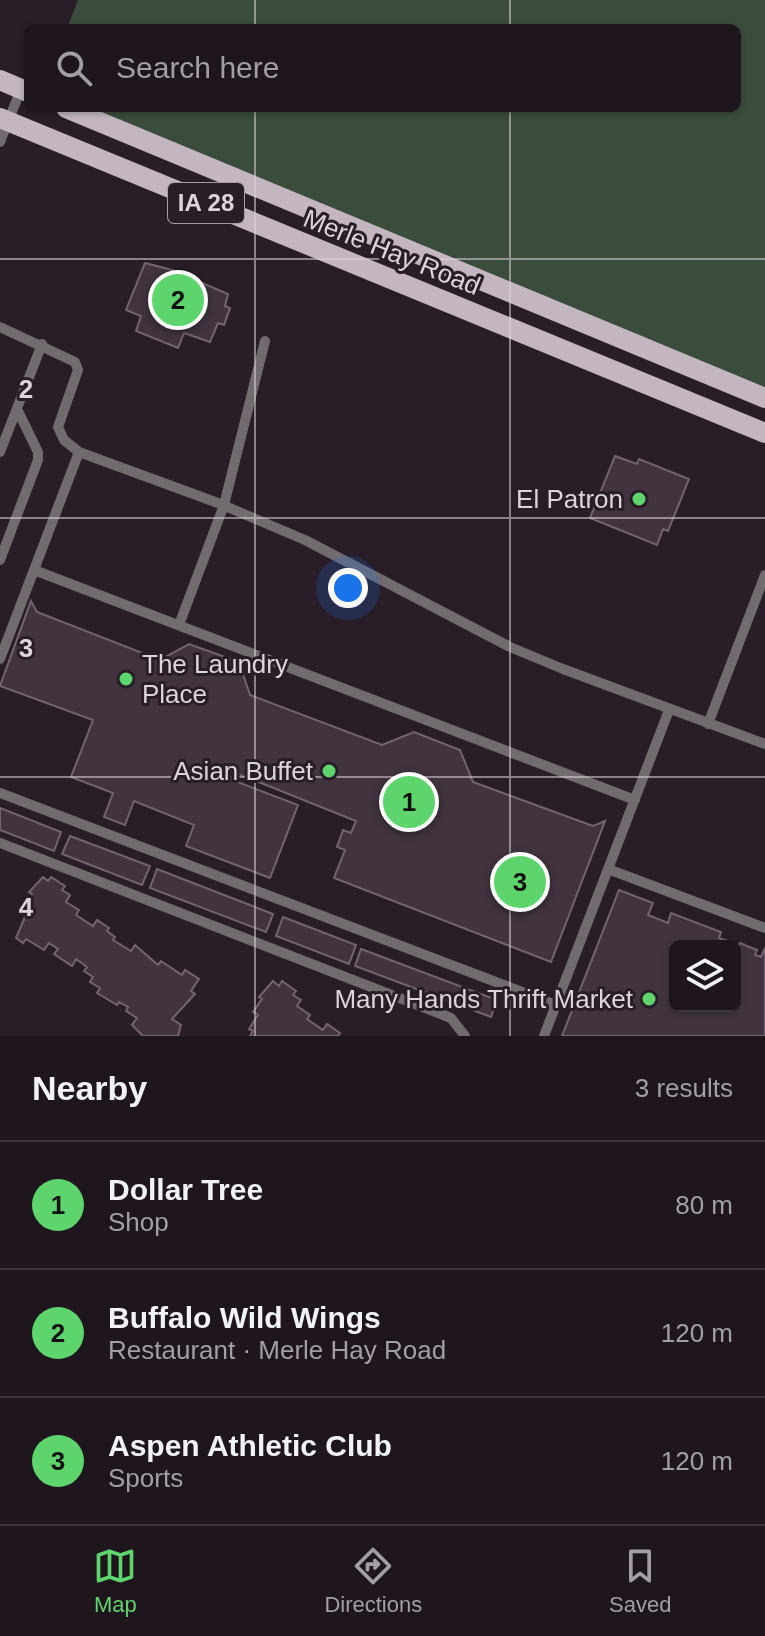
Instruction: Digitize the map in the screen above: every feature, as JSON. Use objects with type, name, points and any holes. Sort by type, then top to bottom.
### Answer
[{"type":"main road","points":[[0,80],[24,91]]},
{"type":"main road","name":"Merle Hay Road","points":[[76,112],[765,398]]},
{"type":"main road","name":"Merle Hay Road","points":[[4,120],[765,433]]},
{"type":"lane","points":[[0,142],[4,120],[24,92]]},
{"type":"lane","points":[[0,327],[66,354],[78,370],[58,427],[64,440],[79,452],[224,505],[305,540],[510,647],[765,744]]},
{"type":"lane","points":[[179,625],[224,505],[265,341]]},
{"type":"lane","points":[[0,452],[42,344]]},
{"type":"lane","points":[[0,560],[38,460],[38,452],[17,409]]},
{"type":"lane","points":[[0,659],[79,452]]},
{"type":"lane","points":[[34,570],[635,800]]},
{"type":"lane","points":[[708,724],[765,575]]},
{"type":"lane","points":[[544,1036],[669,710]]},
{"type":"lane","points":[[0,793],[556,1005]]},
{"type":"lane","points":[[0,843],[451,1018],[465,1036]]},
{"type":"lane","points":[[608,869],[765,928]]},
{"type":"green space","points":[[78,0],[765,0],[765,398],[77,112],[741,112],[741,24],[69,24]]},
{"type":"building","points":[[145,263],[172,270],[228,294],[225,306],[230,308],[224,325],[218,323],[210,342],[184,333],[178,348],[136,331],[141,316],[126,310]]},
{"type":"building","name":"El Patron","points":[[615,456],[637,464],[639,459],[689,479],[668,531],[663,529],[657,545],[590,518]]},
{"type":"building","points":[[31,601],[37,612],[160,660],[189,644],[239,662],[250,695],[382,745],[414,732],[460,750],[473,782],[593,826],[605,821],[551,962],[334,878],[345,850],[337,847],[343,830],[351,833],[356,821],[216,765],[214,773],[298,805],[270,878],[186,846],[194,825],[134,801],[125,825],[104,817],[113,793],[71,777],[93,720],[0,686]]},
{"type":"building","points":[[0,808],[61,832],[54,851],[0,830]]},
{"type":"building","points":[[70,836],[150,866],[142,885],[62,854]]},
{"type":"building","points":[[157,869],[273,914],[266,932],[150,888]]},
{"type":"building","points":[[43,877],[48,881],[51,877],[65,886],[62,890],[70,895],[66,902],[79,910],[76,915],[93,926],[97,920],[109,928],[107,931],[115,937],[113,940],[131,951],[135,945],[158,965],[161,961],[182,975],[185,970],[199,979],[191,991],[195,994],[172,1019],[181,1025],[178,1036],[143,1036],[132,1025],[137,1018],[126,1011],[128,1007],[119,1002],[117,1005],[97,993],[100,988],[90,982],[93,977],[84,971],[87,967],[76,959],[72,966],[54,954],[58,949],[49,943],[44,950],[26,939],[23,943],[16,938],[28,910],[23,907],[32,894],[29,892]]},
{"type":"building","points":[[619,890],[653,903],[648,915],[668,923],[671,913],[721,932],[719,938],[725,940],[669,940],[669,1012],[741,1012],[741,943],[757,950],[755,955],[761,957],[765,948],[765,1036],[562,1036]]},
{"type":"building","points":[[283,917],[356,945],[349,964],[276,936]]},
{"type":"building","points":[[361,949],[497,1000],[491,1017],[355,966]]},
{"type":"building","points":[[273,981],[279,986],[282,981],[296,991],[293,995],[301,1000],[297,1006],[310,1015],[307,1019],[323,1030],[327,1024],[340,1033],[338,1036],[250,1036],[253,1031],[249,1029],[258,1015],[253,1012],[262,999],[259,997]]},
{"type":"place","name":"Buffalo Wild Wings","points":[[178,300]]},
{"type":"place","name":"El Patron","points":[[639,499]]},
{"type":"place","name":"The Laundry Place","points":[[126,679]]},
{"type":"place","name":"Asian Buffet","points":[[329,771]]},
{"type":"place","name":"Dollar Tree","points":[[409,802]]},
{"type":"place","name":"Aspen Athletic Club","points":[[520,882]]},
{"type":"place","name":"Many Hands Thrift Market","points":[[649,999]]}]
